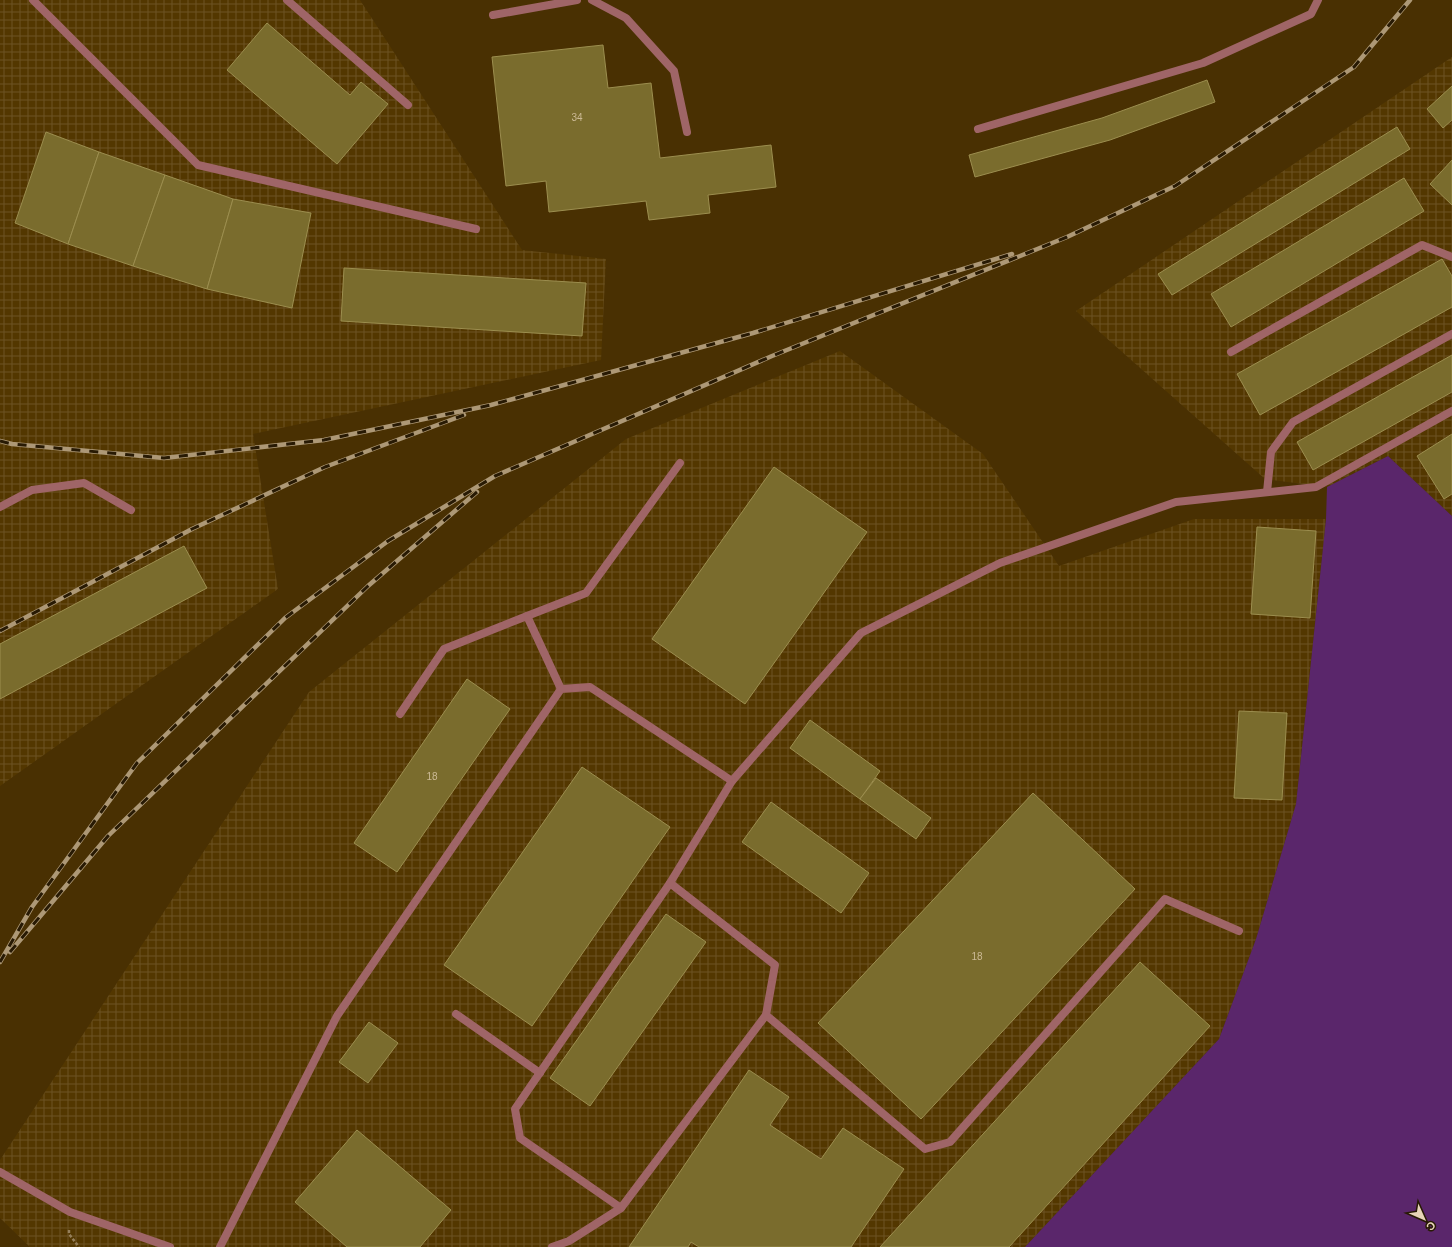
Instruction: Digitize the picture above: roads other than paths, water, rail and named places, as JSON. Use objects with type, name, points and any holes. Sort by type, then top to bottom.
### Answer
[{"type":"lane","points":[[34,0],[198,165],[476,229]]},
{"type":"lane","points":[[287,0],[408,105]]},
{"type":"lane","points":[[493,15],[577,0]]},
{"type":"lane","points":[[592,0],[626,18],[674,71],[688,132]]},
{"type":"lane","points":[[978,129],[1203,63],[1311,14],[1318,0]]},
{"type":"lane","points":[[1231,352],[1422,245],[1452,257]]},
{"type":"lane","points":[[1267,492],[1271,452],[1293,422],[1452,334]]},
{"type":"lane","points":[[622,1208],[520,1138],[515,1109],[670,883],[732,781],[861,633],[1000,563],[1176,502],[1316,487],[1452,411]]},
{"type":"lane","points":[[400,714],[444,649],[586,594],[680,463]]},
{"type":"lane","points":[[0,507],[32,490],[84,483],[131,510]]},
{"type":"lane","points":[[527,616],[561,689]]},
{"type":"lane","points":[[561,689],[590,687],[732,781]]},
{"type":"lane","points":[[220,1247],[337,1016],[561,689]]},
{"type":"lane","points":[[552,1247],[569,1241],[622,1208],[766,1015],[775,966],[670,883]]},
{"type":"lane","points":[[766,1015],[925,1149],[950,1142],[1165,899],[1239,931]]},
{"type":"lane","points":[[456,1014],[540,1073]]},
{"type":"lane","points":[[0,1172],[70,1212],[170,1247]]},
{"type":"railway","points":[[0,962],[32,907],[137,763],[285,618],[388,541],[495,476],[772,356],[1067,237],[1175,186],[1354,67],[1410,0]]},
{"type":"railway","points":[[0,441],[12,444],[164,458],[324,440],[491,405],[753,333],[1012,254]]},
{"type":"railway","points":[[0,631],[192,529],[325,467],[464,415]]},
{"type":"railway","points":[[10,952],[108,836],[368,586],[477,492]]}]
